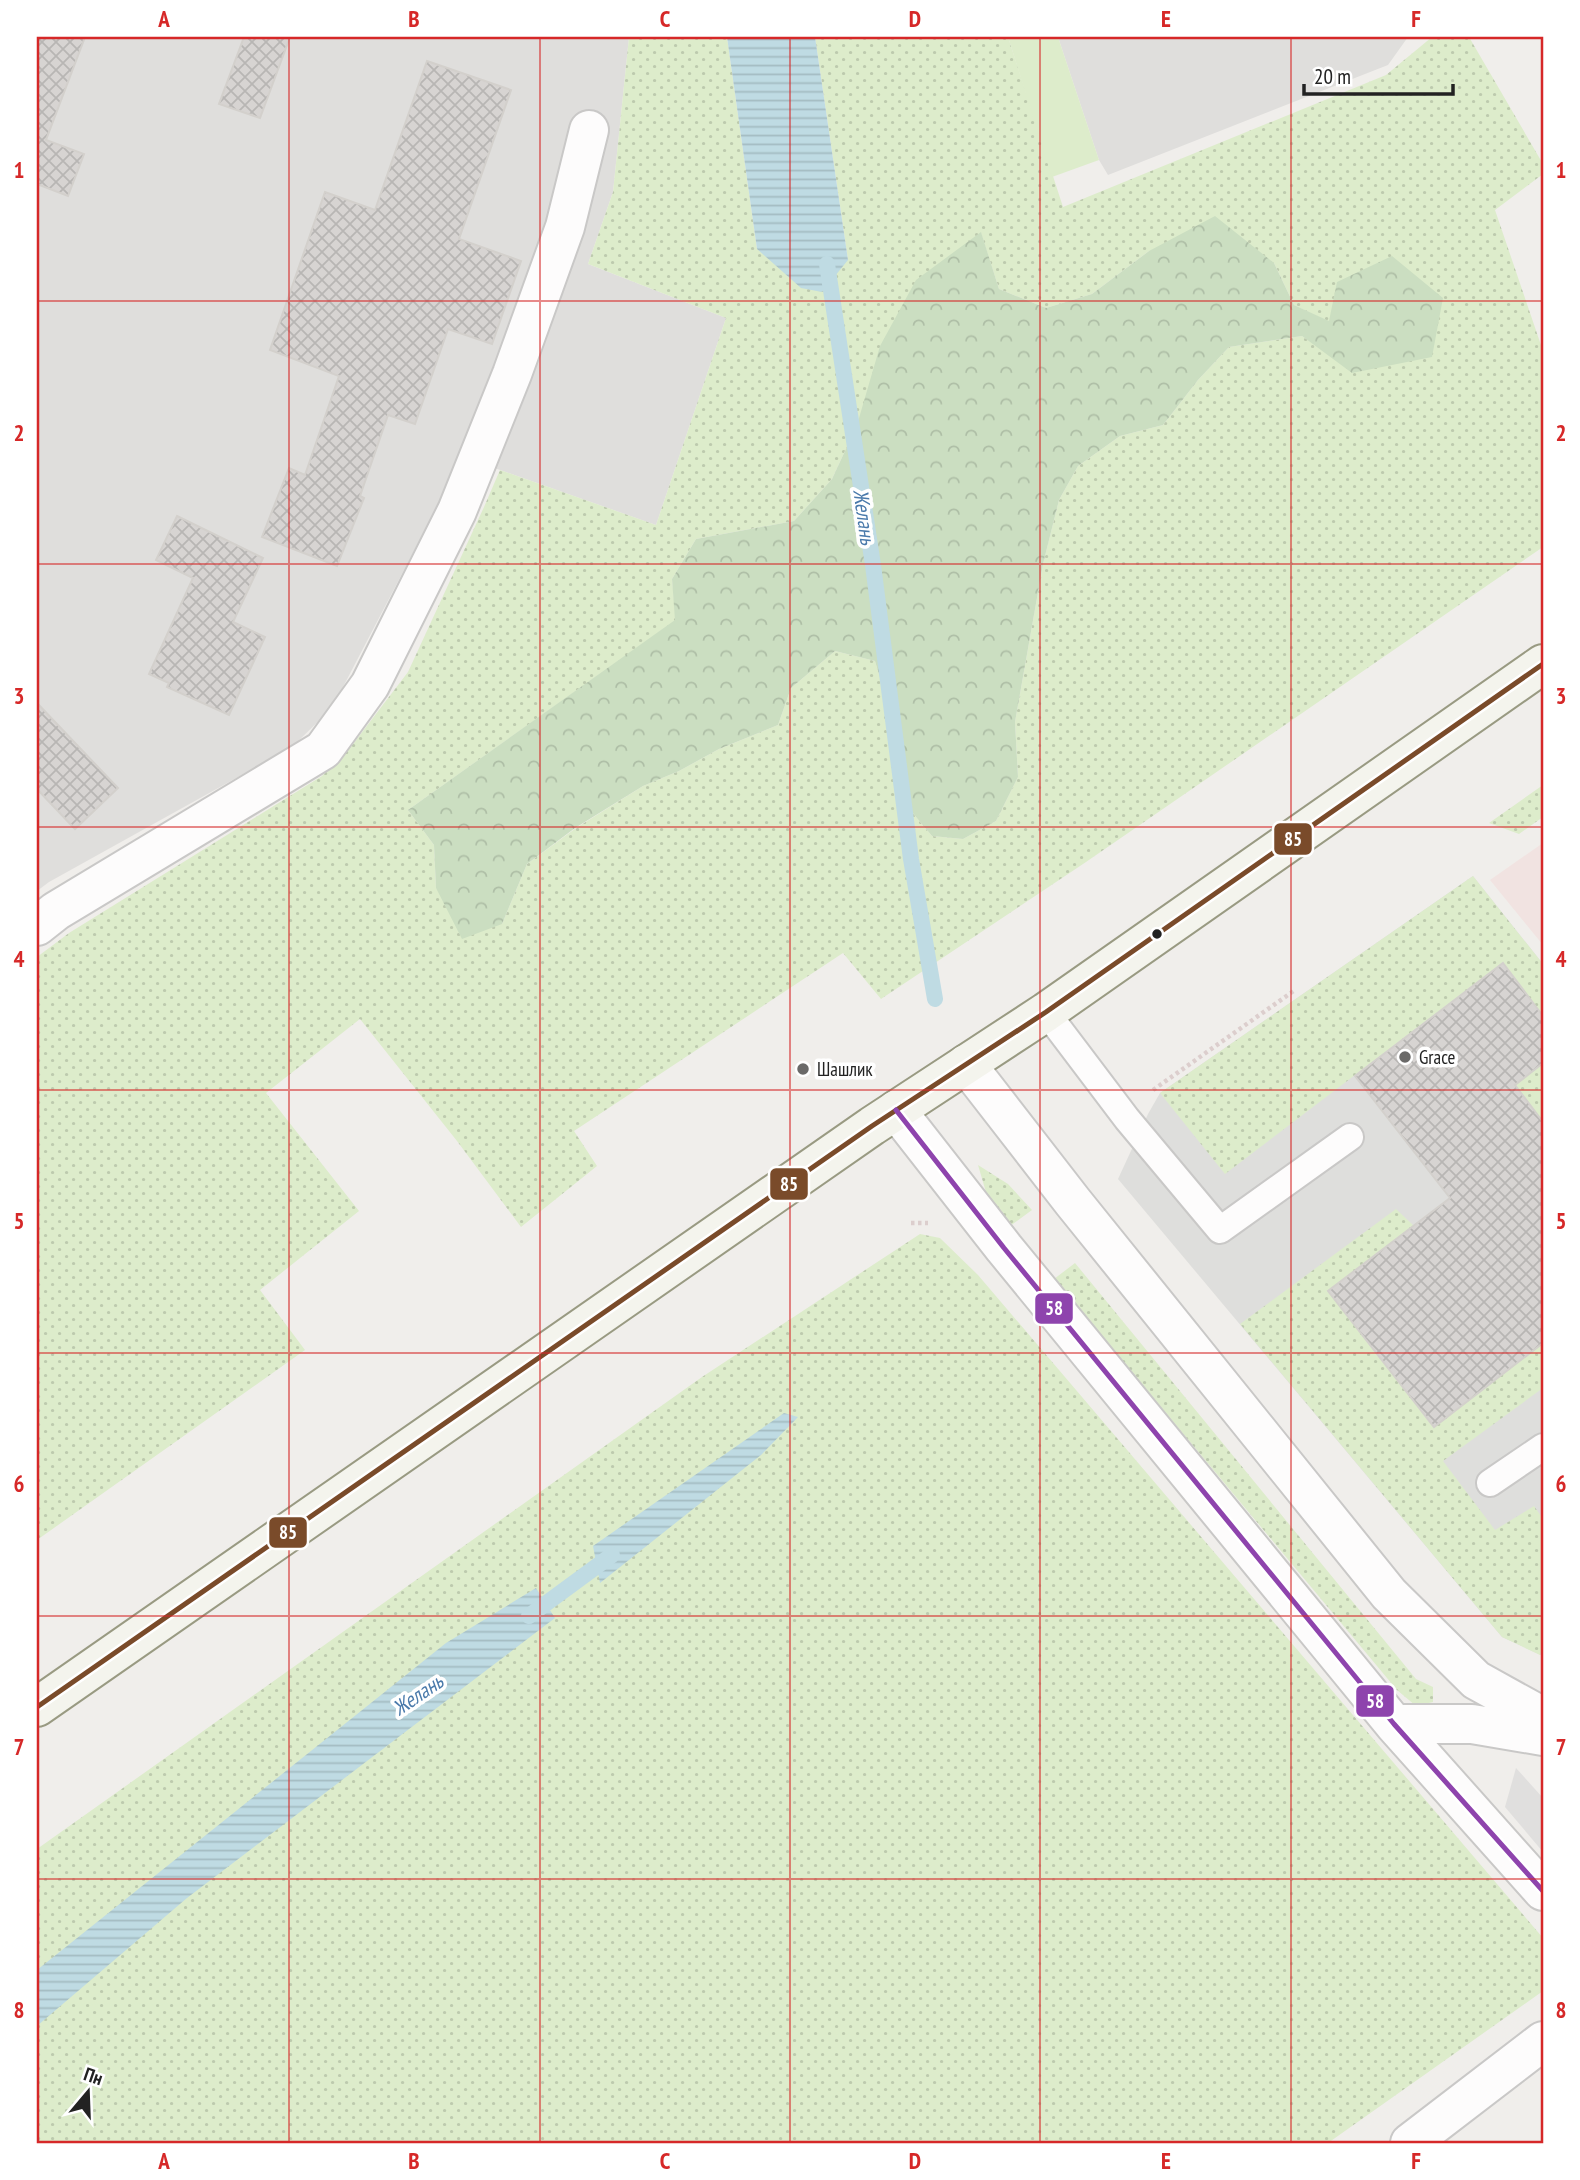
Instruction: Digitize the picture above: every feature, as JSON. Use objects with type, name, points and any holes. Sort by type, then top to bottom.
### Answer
[{"type":"main road","points":[[37,1707],[896,1110],[1046,1012],[1543,664]]},
{"type":"street","points":[[37,926],[56,911],[323,750],[370,685],[457,510],[512,374],[565,227],[589,130]]},
{"type":"street","points":[[965,1064],[1389,1594],[1476,1680],[1543,1717]]},
{"type":"street","points":[[896,1110],[1013,1259],[1394,1724],[1543,1891]]},
{"type":"street","points":[[1394,1724],[1472,1724],[1543,1736]]},
{"type":"street","points":[[1410,2143],[1543,2041]]},
{"type":"lane","points":[[1046,1012],[1127,1119],[1220,1230],[1350,1136]]},
{"type":"lane","points":[[1490,1483],[1543,1447]]},
{"type":"path","points":[[1156,1087],[1295,990]]},
{"type":"shaded area","points":[[37,37],[629,37],[613,192],[588,264],[726,318],[656,525],[463,457],[332,708],[292,747],[37,891]]},
{"type":"shaded area","points":[[1058,37],[1408,37],[1388,65],[1108,175],[1099,160]]},
{"type":"shaded area","points":[[1543,843],[1543,945],[1490,880]]},
{"type":"shaded area","points":[[1473,876],[1543,964],[1543,1656],[1502,1637],[1118,1179],[1160,1093]]},
{"type":"shaded area","points":[[1516,1768],[1543,1798],[1543,1852],[1505,1807]]},
{"type":"green space","points":[[629,37],[727,37],[757,249],[848,260],[815,37],[1008,37],[1063,207],[1386,75],[1432,37],[1469,37],[1543,164],[1543,174],[1495,210],[1543,351],[1543,547],[1086,862],[881,999],[843,953],[574,1131],[597,1166],[521,1227],[360,1019],[266,1093],[359,1211],[260,1290],[305,1350],[37,1540],[37,957],[69,933],[322,776],[353,744],[408,672],[500,470],[656,525],[726,318],[588,264],[613,192]],"holes":[[[981,233],[999,289],[1046,308],[1092,294],[1149,251],[1274,263],[1294,305],[1329,322],[1320,348],[1302,336],[1229,347],[1198,380],[1163,425],[1120,436],[1078,466],[1059,500],[1043,564],[1015,722],[1018,777],[996,821],[963,839],[932,836],[911,811],[900,747],[875,661],[835,651],[791,688],[778,725],[719,749],[679,771],[643,786],[576,828],[527,864],[502,924],[436,888],[434,845],[408,810],[676,620],[672,579],[696,539],[794,521],[832,479],[857,425]]]},
{"type":"green space","points":[[1008,37],[1058,37],[1099,160],[1052,177]]},
{"type":"green space","points":[[1215,216],[1274,263],[1294,305],[1329,321],[1337,282],[1392,256],[1443,298],[1432,357],[1352,373],[1302,336],[1229,347],[1198,380],[1163,425],[1120,436],[1078,466],[1059,500],[1043,564],[1015,722],[1018,777],[996,821],[963,839],[932,836],[911,811],[900,747],[875,661],[835,651],[791,688],[778,725],[719,749],[679,771],[643,786],[575,828],[527,864],[502,924],[462,939],[436,888],[434,845],[408,810],[675,620],[672,579],[696,539],[794,521],[832,479],[857,425],[880,346],[916,280],[981,232],[999,289],[1046,308],[1092,294],[1149,251]]},
{"type":"green space","points":[[1543,785],[1543,817],[1519,834],[1489,823]]},
{"type":"green space","points":[[1473,876],[1543,964],[1543,1016],[1502,963],[1225,1174],[1160,1093]]},
{"type":"green space","points":[[1543,1063],[1543,1122],[1515,1085]]},
{"type":"green space","points":[[978,1165],[1008,1184],[1032,1210],[1010,1226],[988,1199]]},
{"type":"green space","points":[[1396,1209],[1414,1226],[1329,1291],[1433,1427],[1543,1343],[1543,1388],[1443,1461],[1495,1530],[1534,1506],[1543,1519],[1543,1643],[1540,1655],[1502,1637],[1240,1324]]},
{"type":"green space","points":[[920,1234],[940,1238],[978,1275],[1543,1938],[1543,1991],[1328,2143],[37,2143],[37,1849],[702,1377]]},
{"type":"green space","points":[[1075,1263],[1416,1679],[1433,1687],[1433,1702],[1416,1706],[1397,1690],[1054,1279]]},
{"type":"water","points":[[727,37],[815,37],[848,260],[822,292],[801,288],[757,249]]},
{"type":"water","points":[[784,1413],[798,1417],[761,1455],[600,1583],[593,1546]]},
{"type":"water","points":[[536,1588],[555,1618],[187,1898],[37,2026],[37,1970],[446,1643]]},
{"type":"building","points":[[37,37],[85,37],[46,140],[84,154],[68,196],[37,184]]},
{"type":"building","points":[[244,37],[290,37],[260,118],[219,104]]},
{"type":"building","points":[[427,61],[511,90],[459,239],[521,261],[492,344],[448,329],[415,424],[388,415],[360,496],[364,498],[337,566],[262,537],[289,468],[305,475],[339,376],[270,350],[325,192],[375,210]]},
{"type":"building","points":[[177,516],[263,558],[233,622],[265,637],[229,715],[167,687],[169,683],[149,674],[193,578],[156,560]]},
{"type":"building","points":[[37,703],[118,788],[75,829],[37,789]]},
{"type":"building","points":[[1503,963],[1543,1016],[1543,1063],[1515,1085],[1543,1122],[1543,1343],[1434,1427],[1328,1291],[1450,1198],[1355,1076]]},
{"type":"waterway","name":"Желань","points":[[827,264],[873,565],[911,859],[935,999]]},
{"type":"waterway","name":"Желань","points":[[529,1616],[612,1555]]},
{"type":"transit line","name":"85","points":[[37,1707],[872,1126],[1046,1012],[1543,664]]},
{"type":"transit line","name":"58","points":[[896,1110],[1004,1248],[1394,1724],[1543,1891]]},
{"type":"place","name":"Grace","points":[[1405,1057]]},
{"type":"place","name":"Шашлик","points":[[803,1069]]}]
